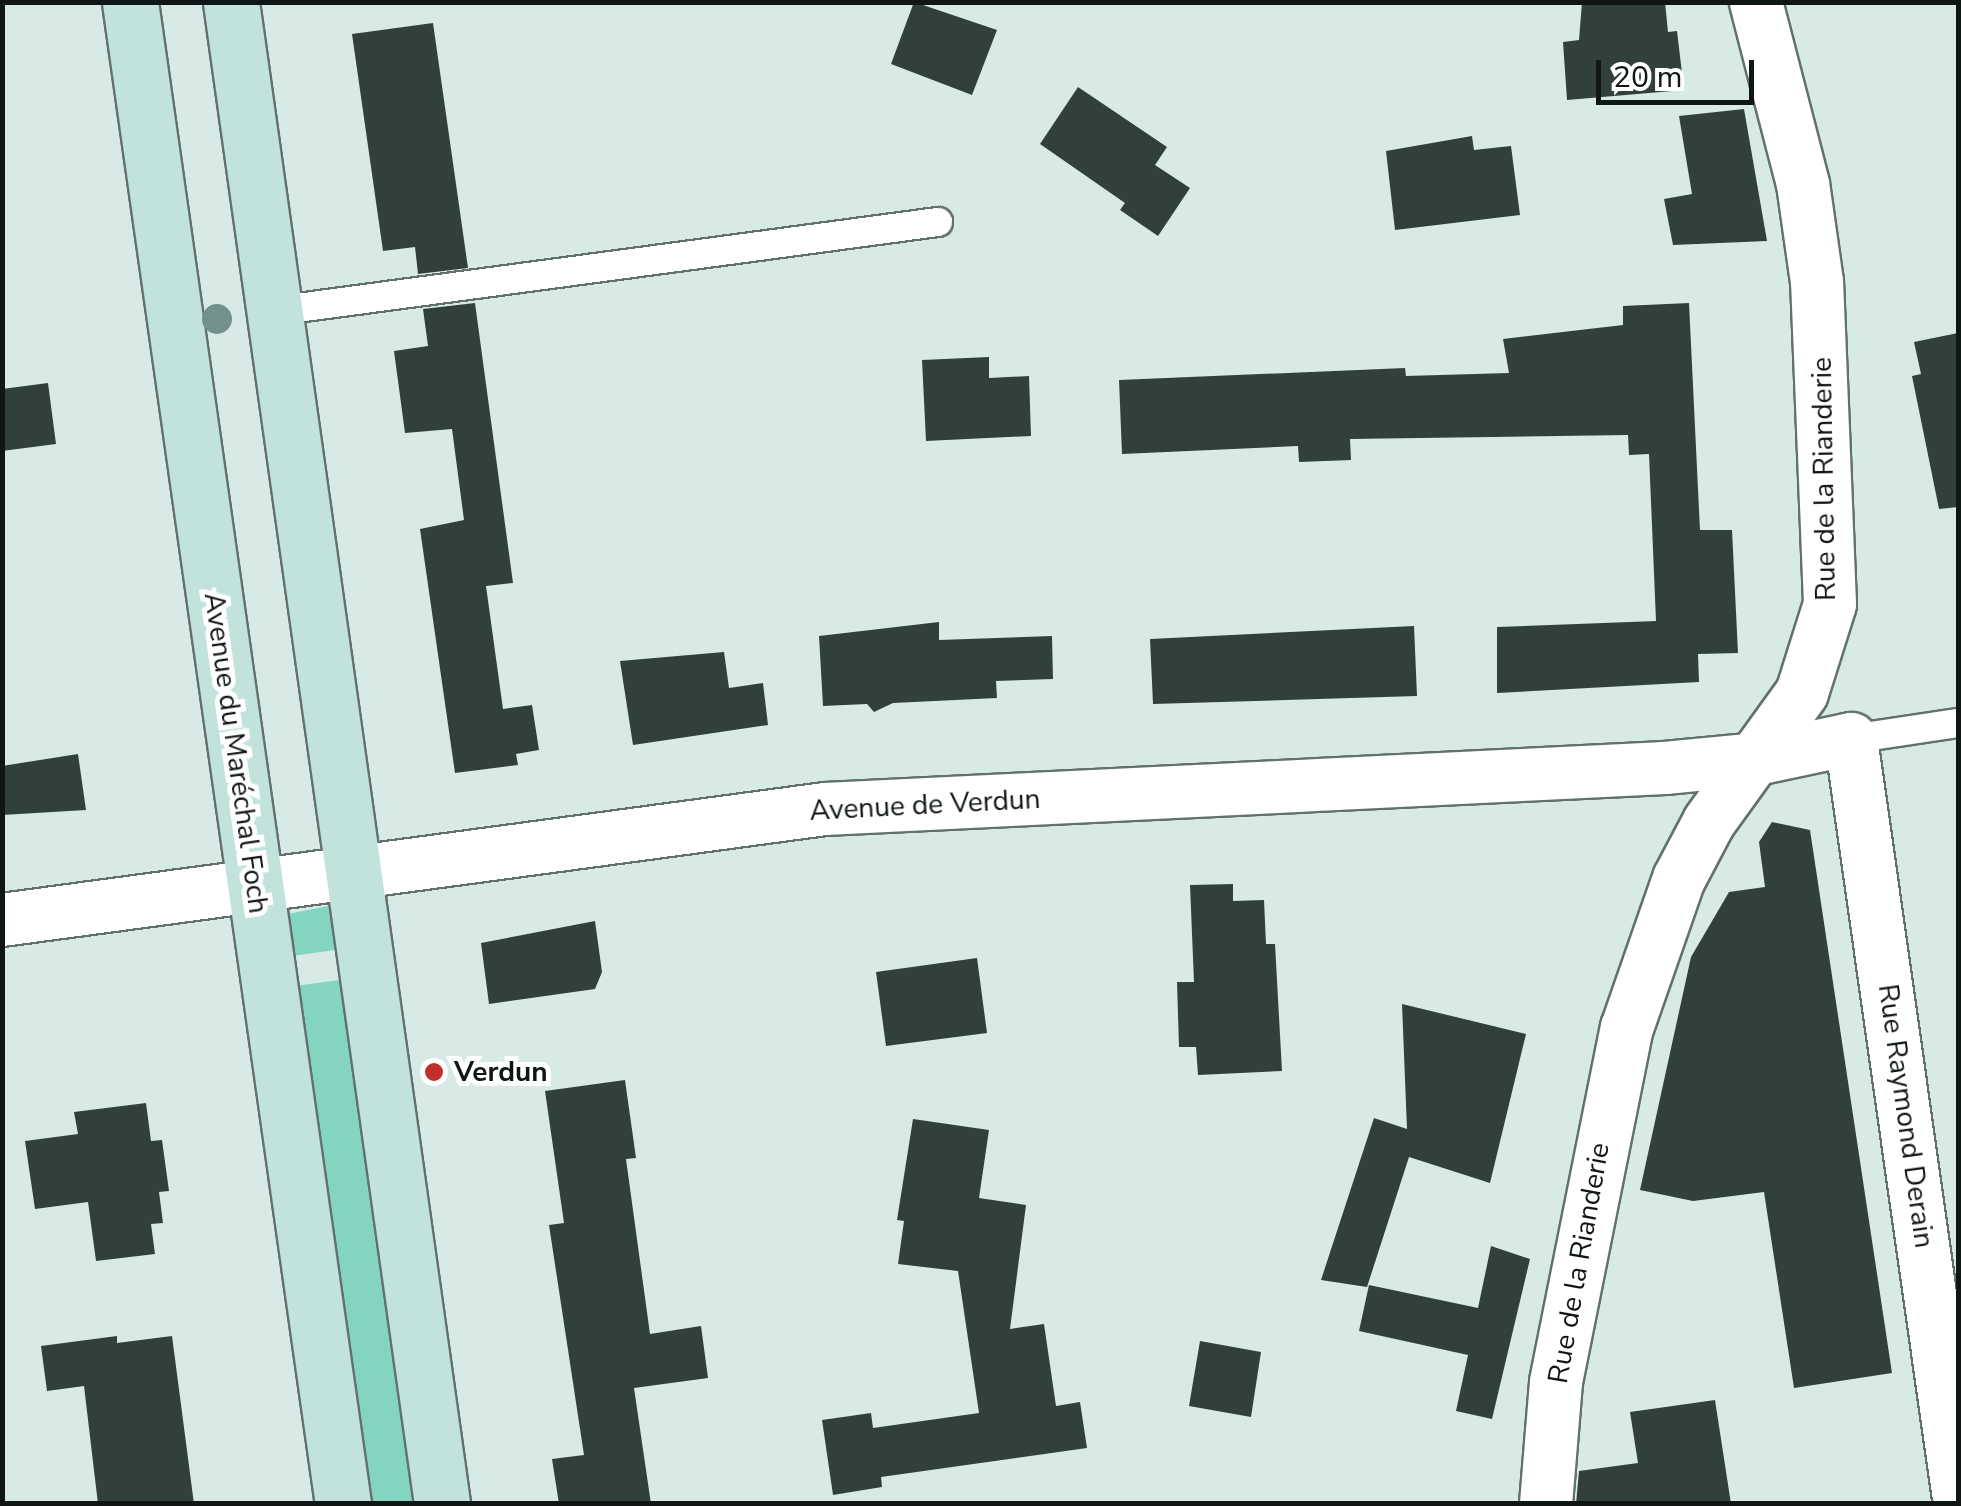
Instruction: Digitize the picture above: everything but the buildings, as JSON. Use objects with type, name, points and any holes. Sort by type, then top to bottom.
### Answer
[{"type":"main road","name":"Avenue du Maréchal Foch","points":[[130,2],[343,1504]]},
{"type":"main road","points":[[231,2],[442,1504]]},
{"type":"street","name":"Rue de la Rianderie","points":[[1546,1504],[1556,1382],[1628,1028],[1679,880],[1709,822],[1802,693],[1823,639],[1831,572],[1817,282],[1804,184],[1756,2]]},
{"type":"street","name":"Avenue de Verdun","points":[[2,920],[255,882],[825,809],[1756,759],[1851,739]]},
{"type":"street","name":"Rue Raymond Derain","points":[[1851,739],[1958,1492]]},
{"type":"lane","points":[[275,311],[938,222]]},
{"type":"lane","points":[[1851,739],[1958,722]]},
{"type":"green space","points":[[333,905],[350,948],[284,957],[283,915]]},
{"type":"green space","points":[[355,978],[427,1503],[359,1503],[287,987]]},
{"type":"place","name":"Verdun","points":[[434,1072]]}]
